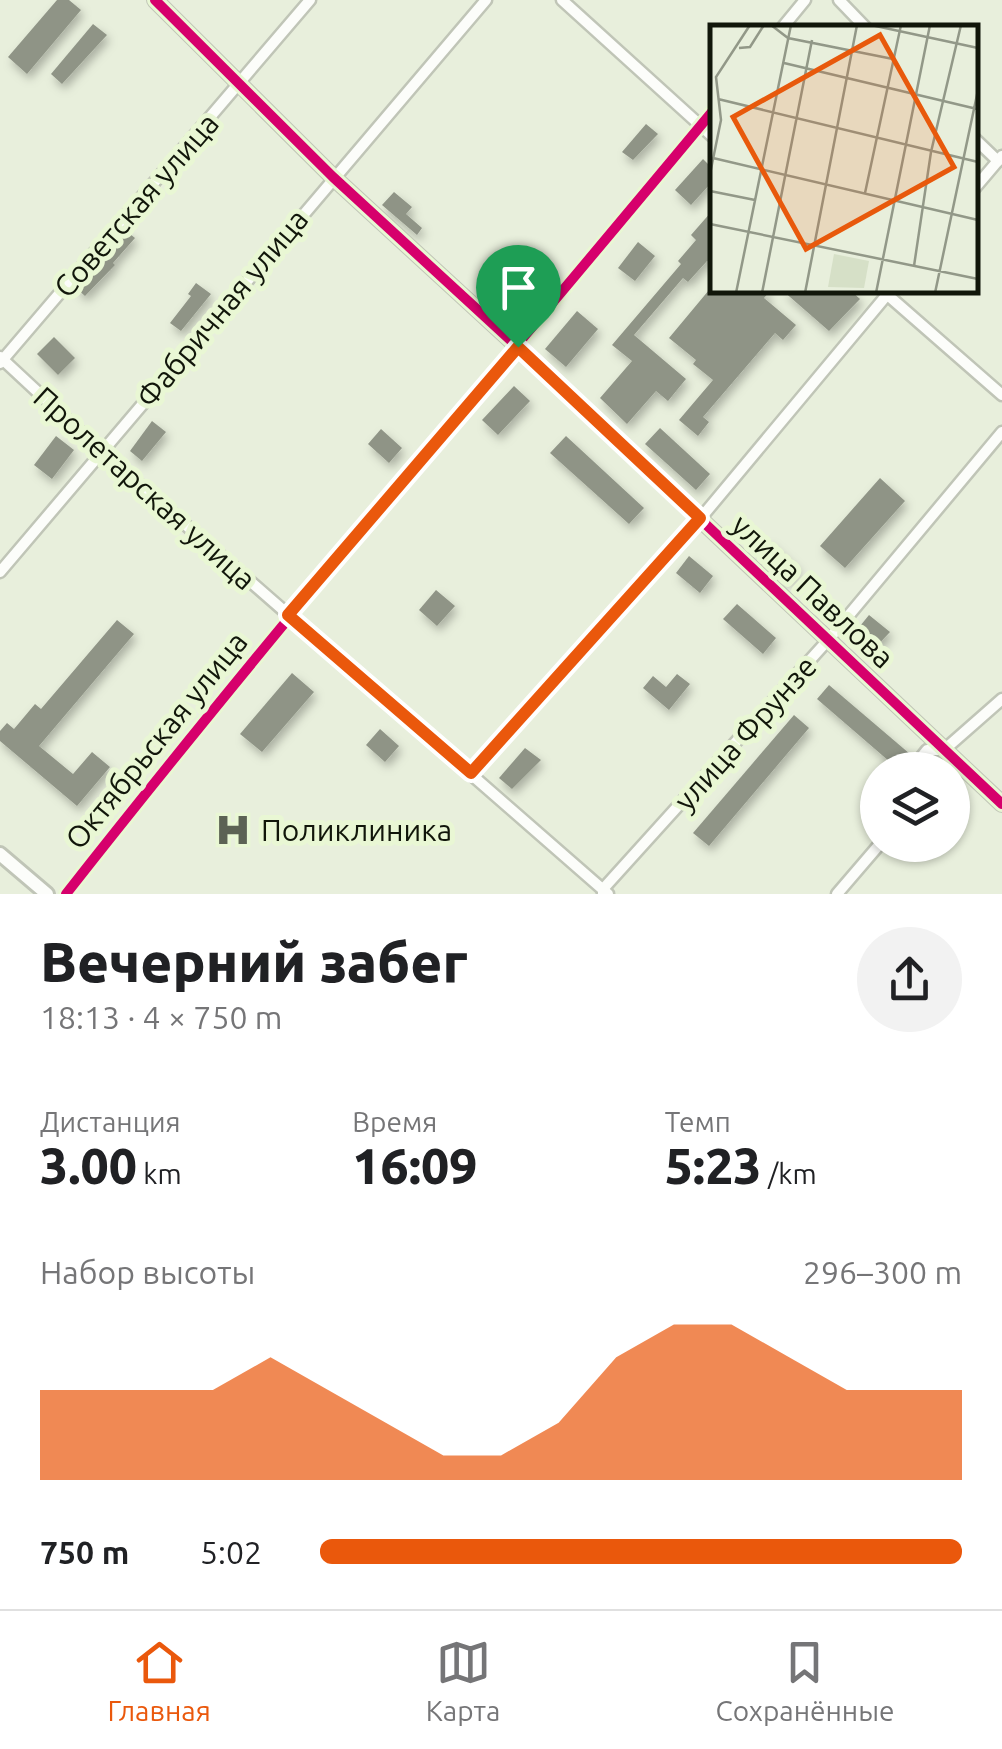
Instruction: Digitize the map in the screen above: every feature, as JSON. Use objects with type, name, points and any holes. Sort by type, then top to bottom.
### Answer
[{"type":"street","name":"улица Павлова","points":[[155,0],[333,178],[518,347],[1002,804]]},
{"type":"street","name":"Советская улица","points":[[1,360],[310,0]]},
{"type":"street","name":"Фабричная улица","points":[[0,572],[486,0]]},
{"type":"street","points":[[562,0],[710,134]]},
{"type":"street","points":[[784,25],[805,0]]},
{"type":"street","points":[[839,0],[863,25]]},
{"type":"street","name":"Октябрьская улица","points":[[66,894],[288,615],[518,347],[710,115]]},
{"type":"street","points":[[977,140],[1000,159],[977,186]]},
{"type":"street","points":[[471,773],[700,518],[887,292],[1002,395]]},
{"type":"street","name":"Пролетарская улица","points":[[1,360],[605,892]]},
{"type":"street","name":"улица Фрунзе","points":[[605,892],[829,639],[1002,432]]},
{"type":"street","points":[[926,752],[944,750],[1002,699]]},
{"type":"street","points":[[0,854],[48,894]]},
{"type":"street","points":[[837,894],[864,862]]},
{"type":"building","points":[[57,0],[69,0],[81,10],[27,74],[8,57]]},
{"type":"building","points":[[93,24],[107,35],[62,84],[51,74]]},
{"type":"building","points":[[646,124],[658,134],[633,160],[622,152]]},
{"type":"building","points":[[703,159],[710,166],[710,184],[691,205],[675,190]]},
{"type":"building","points":[[394,192],[412,207],[406,214],[422,228],[417,235],[382,205]]},
{"type":"building","points":[[710,213],[710,263],[707,261],[688,282],[683,278],[634,335],[686,379],[668,401],[656,391],[627,424],[600,398],[632,361],[612,345],[681,264],[678,261],[696,240],[691,235]]},
{"type":"building","points":[[125,230],[135,238],[85,296],[76,288]]},
{"type":"building","points":[[638,242],[655,256],[635,281],[618,268]]},
{"type":"building","points":[[515,282],[530,295],[509,319],[494,307]]},
{"type":"building","points":[[196,283],[211,294],[181,331],[170,323]]},
{"type":"building","points":[[709,290],[769,292],[764,298],[796,325],[783,340],[775,333],[703,417],[709,422],[698,436],[679,420],[713,380],[669,338]]},
{"type":"building","points":[[784,292],[852,292],[860,299],[829,331]]},
{"type":"building","points":[[577,311],[598,329],[566,367],[545,349]]},
{"type":"building","points":[[54,337],[75,358],[58,375],[37,354]]},
{"type":"building","points":[[514,386],[530,401],[498,435],[482,420]]},
{"type":"building","points":[[152,421],[166,432],[142,461],[130,451]]},
{"type":"building","points":[[660,428],[710,474],[696,490],[645,444]]},
{"type":"building","points":[[381,429],[402,448],[389,463],[368,444]]},
{"type":"building","points":[[56,436],[74,450],[52,479],[34,465]]},
{"type":"building","points":[[566,436],[644,508],[629,524],[550,453]]},
{"type":"building","points":[[880,478],[905,501],[845,568],[820,546]]},
{"type":"building","points":[[768,540],[799,568],[787,582],[756,555]]},
{"type":"building","points":[[689,556],[713,576],[700,593],[676,573]]},
{"type":"building","points":[[436,590],[455,606],[437,626],[419,610]]},
{"type":"building","points":[[737,604],[776,638],[763,654],[723,619]]},
{"type":"building","points":[[869,615],[890,632],[876,647],[856,631]]},
{"type":"building","points":[[117,620],[134,634],[39,746],[73,774],[92,752],[110,767],[77,806],[0,741],[0,731],[7,723],[14,729],[35,704],[41,709]]},
{"type":"building","points":[[292,673],[314,692],[262,752],[240,734]]},
{"type":"building","points":[[677,674],[690,684],[669,710],[643,688],[653,676],[666,687]]},
{"type":"building","points":[[829,685],[908,752],[878,752],[817,699]]},
{"type":"building","points":[[794,715],[809,728],[709,846],[693,833]]},
{"type":"building","points":[[380,729],[399,746],[385,762],[366,745]]},
{"type":"building","points":[[525,748],[541,760],[512,789],[499,778]]},
{"type":"cycle path","points":[[155,0],[333,177],[1002,804]]},
{"type":"cycle path","points":[[66,894],[305,598],[710,114]]},
{"type":"place","name":"Поликлиника","points":[[233,830]]},
{"type":"route","points":[[518,347],[700,518],[471,773],[288,615],[518,347]]}]
